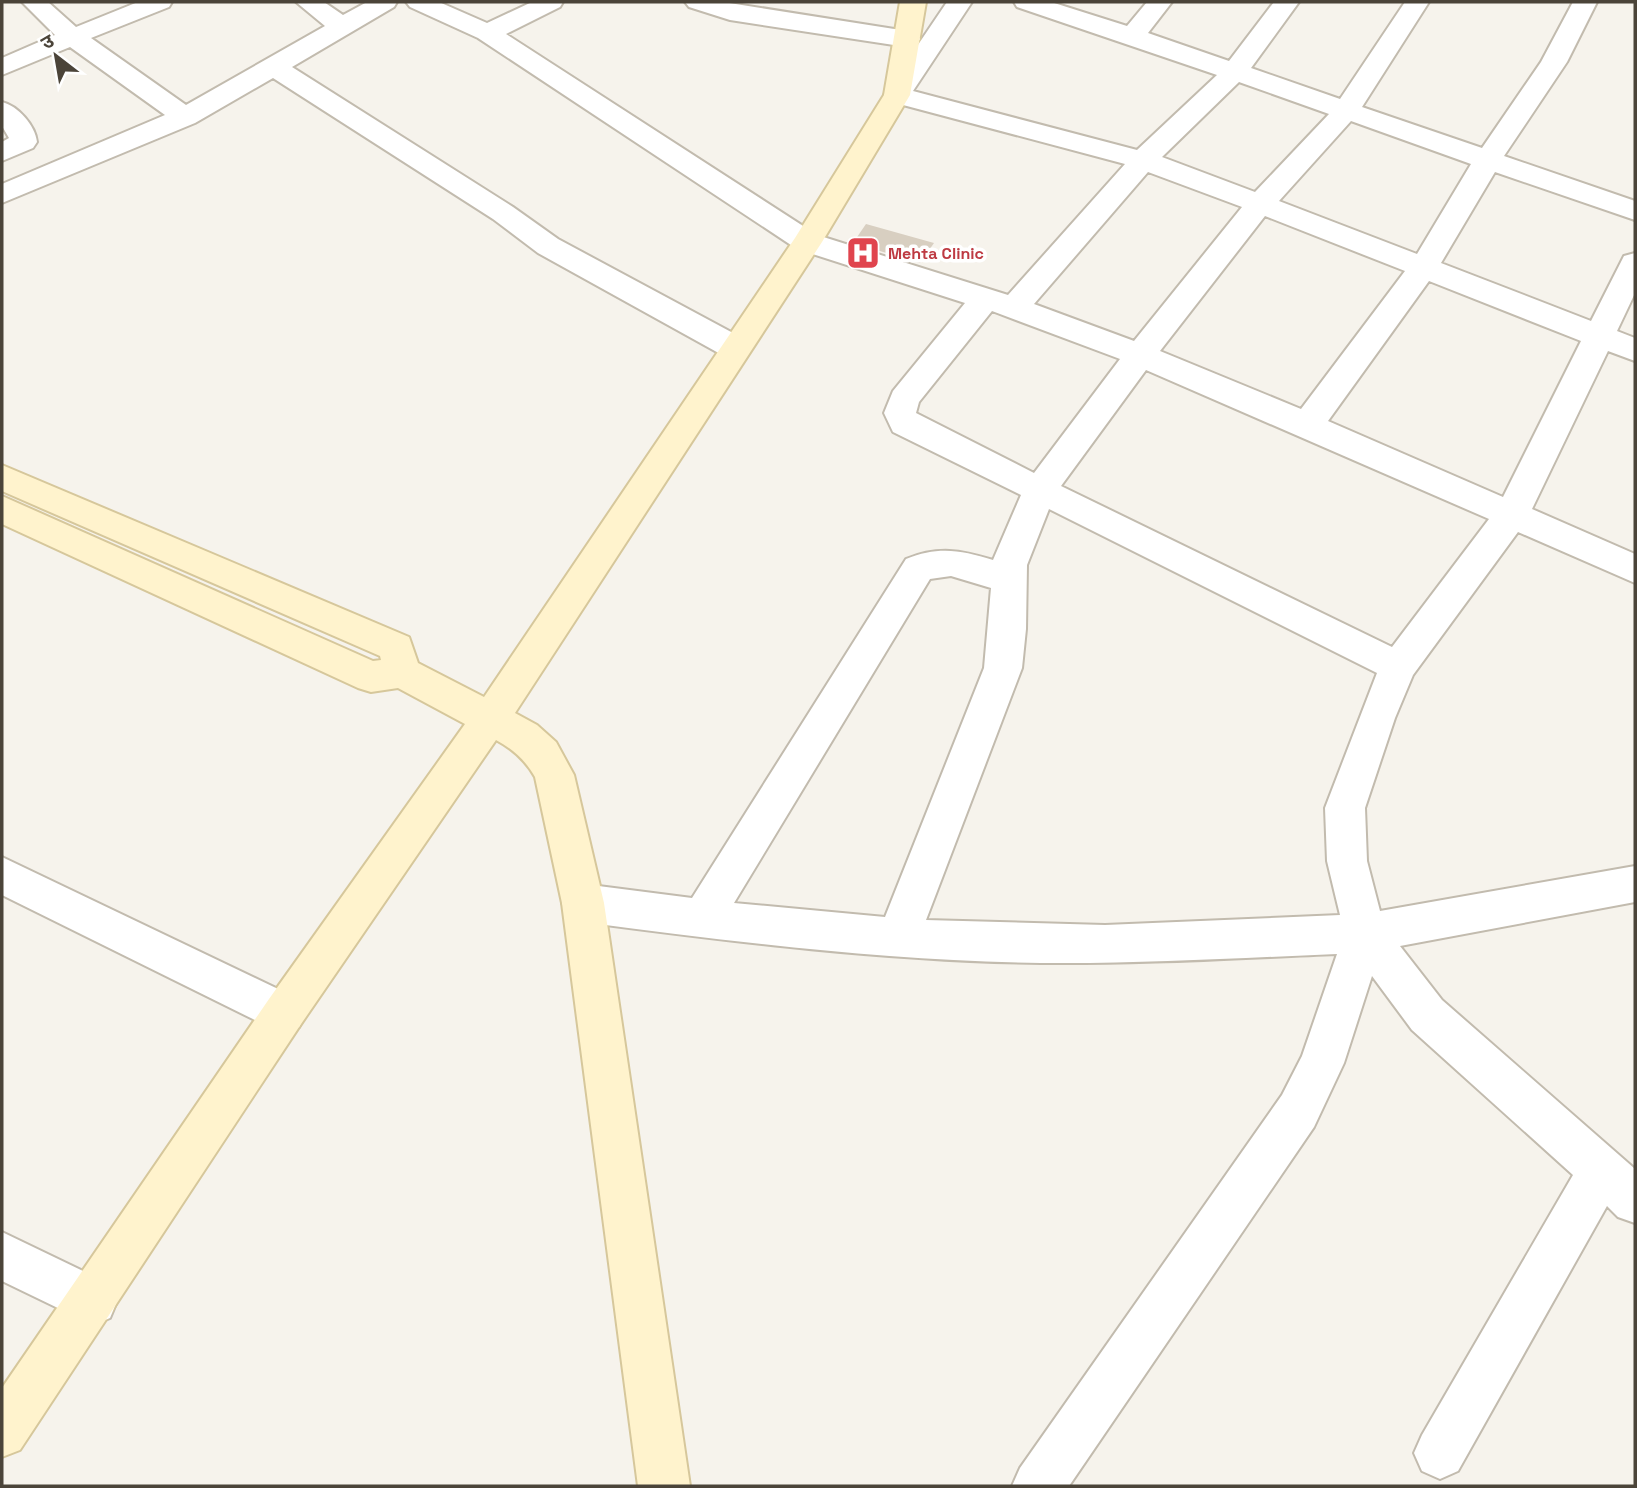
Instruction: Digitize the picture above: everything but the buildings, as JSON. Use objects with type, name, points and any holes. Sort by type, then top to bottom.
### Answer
[{"type":"main road","points":[[2,1432],[93,1301],[284,1013],[490,719],[807,242],[897,95],[913,2]]},
{"type":"main road","points":[[2,477],[396,647],[402,672]]},
{"type":"main road","points":[[2,509],[372,677],[402,672],[523,736],[542,754],[554,775],[583,903],[664,1486]]},
{"type":"street","points":[[34,2],[72,37],[185,117]]},
{"type":"street","points":[[2,67],[160,2]]},
{"type":"street","points":[[308,2],[342,26]]},
{"type":"street","points":[[2,194],[185,117],[385,2]]},
{"type":"street","points":[[419,2],[487,33],[807,242],[1000,303],[1140,355],[1635,569]]},
{"type":"street","points":[[487,33],[551,2]]},
{"type":"street","points":[[698,2],[730,12],[907,39]]},
{"type":"street","points":[[959,2],[897,95],[1143,160],[1635,350]]},
{"type":"street","points":[[1026,2],[1132,36],[1635,211]]},
{"type":"street","points":[[1132,36],[1160,2]]},
{"type":"street","points":[[1287,2],[1234,73],[904,399],[900,413],[905,424],[1398,667]]},
{"type":"street","points":[[898,937],[1003,668],[1008,629],[1009,565],[1040,491],[1140,355],[1260,204],[1346,111],[1416,2]]},
{"type":"street","points":[[1307,425],[1424,267],[1488,159],[1554,62],[1585,2]]},
{"type":"street","points":[[274,67],[503,213],[548,246],[735,348]]},
{"type":"street","points":[[2,110],[22,132],[23,142],[2,153]]},
{"type":"street","points":[[1440,1453],[1618,1186],[1427,1015],[1365,933],[1348,861],[1345,808],[1398,667],[1512,514],[1597,335],[1635,263]]},
{"type":"street","points":[[702,919],[918,569],[932,562],[948,560],[1007,579]]},
{"type":"street","points":[[2,875],[284,1013]]},
{"type":"street","points":[[583,903],[702,919],[898,937],[1106,944],[1365,933],[1635,884]]},
{"type":"street","points":[[1038,1486],[1297,1111],[1322,1063],[1365,933]]},
{"type":"street","points":[[2,1256],[93,1301]]},
{"type":"place","name":"Mehta Clinic","points":[[863,253]]}]
